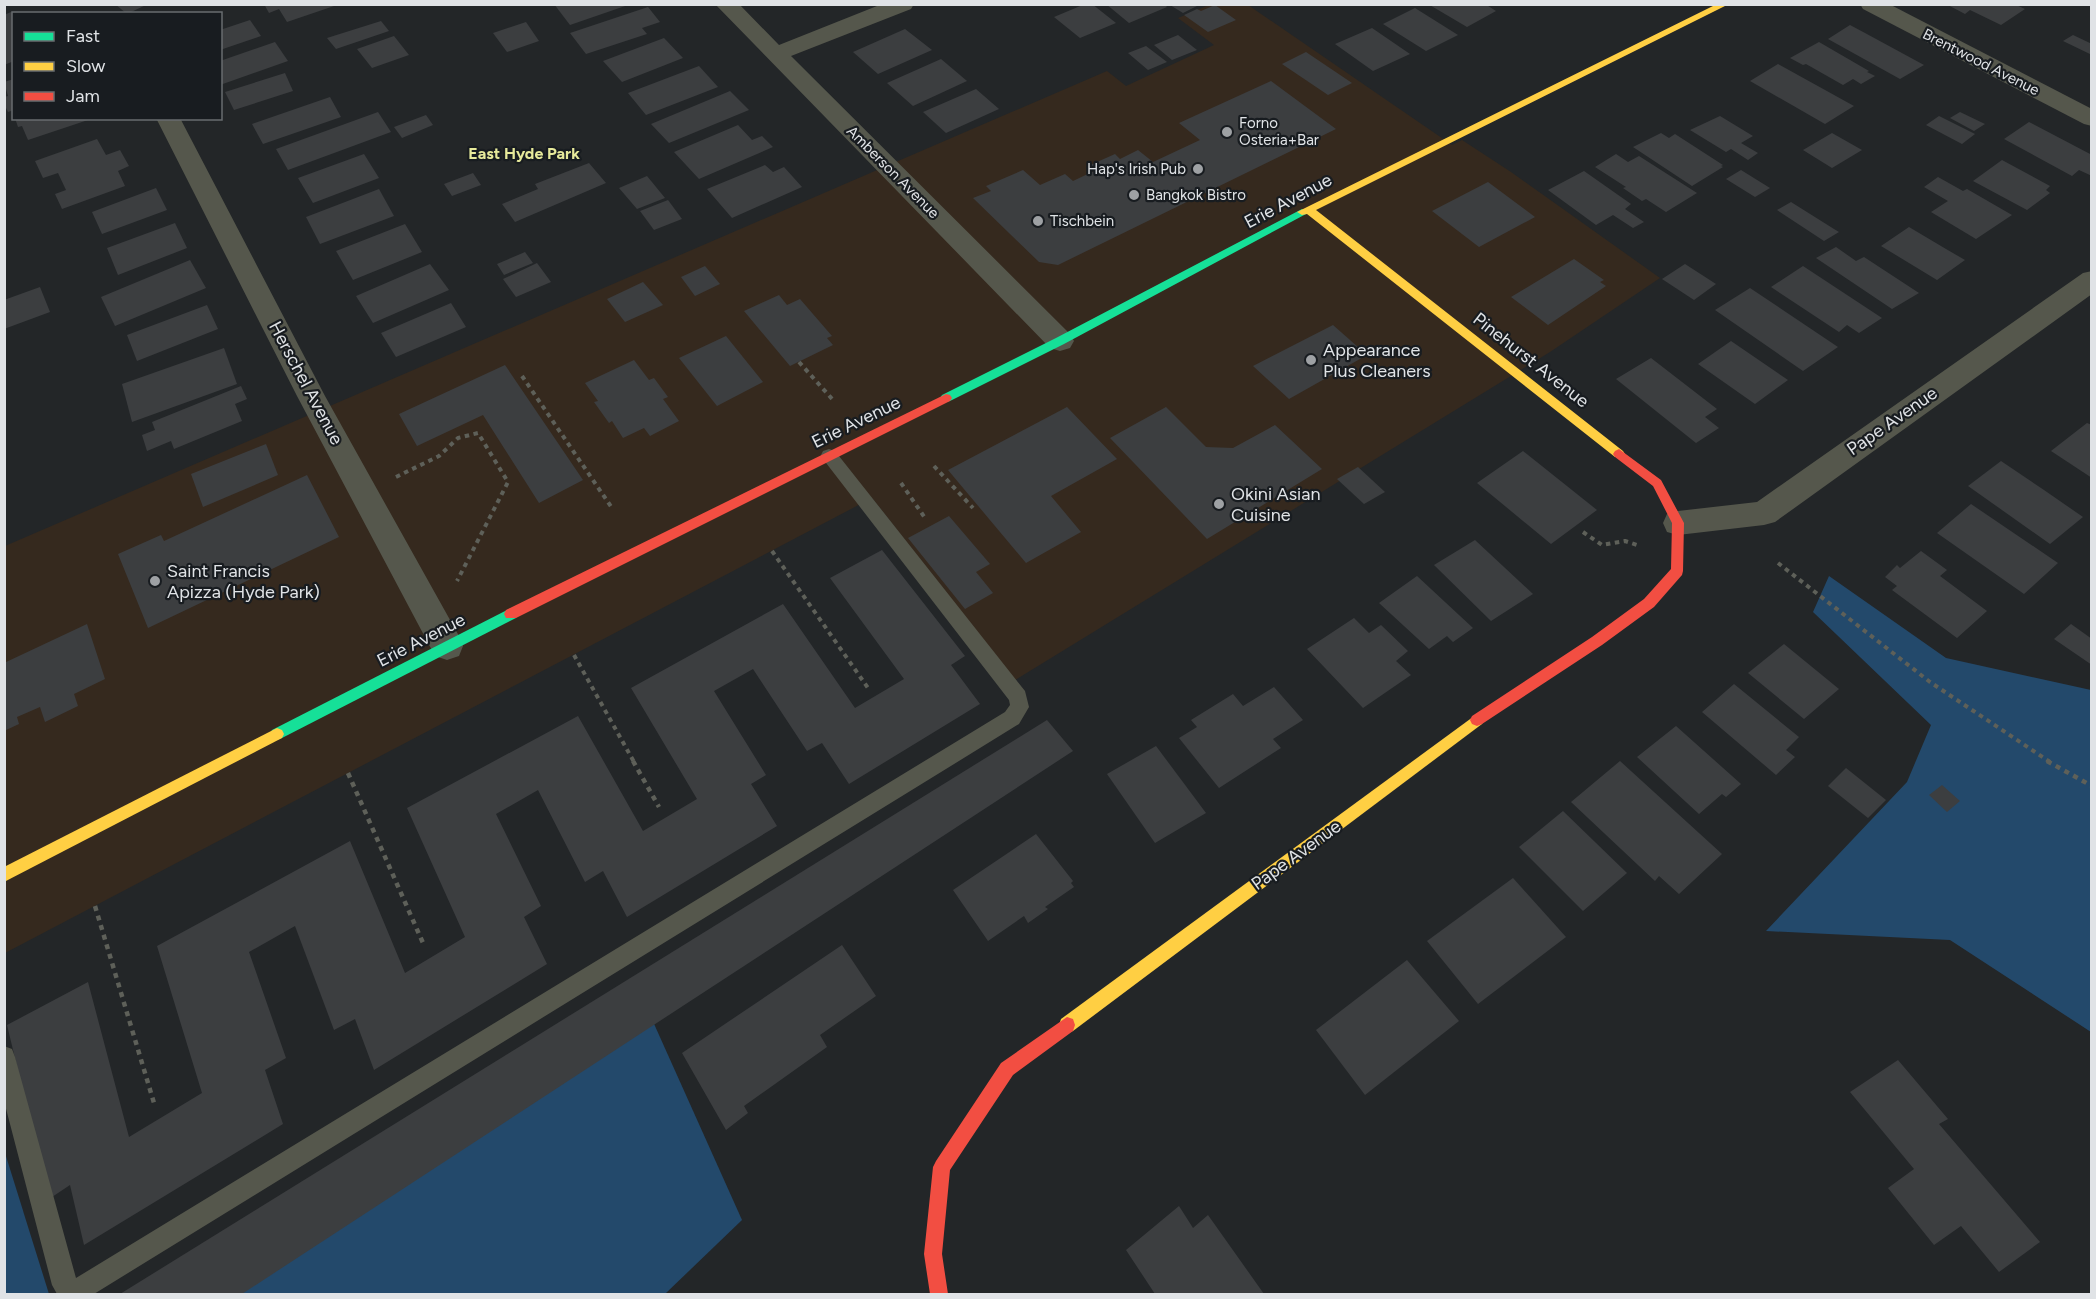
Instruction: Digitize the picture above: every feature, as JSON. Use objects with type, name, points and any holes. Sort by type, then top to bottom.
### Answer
[{"type":"street","name":"Amberson Avenue","points":[[726,4],[1060,340]]},
{"type":"street","points":[[776,54],[903,4]]},
{"type":"street","name":"Erie Avenue","points":[[4,875],[447,646],[1060,340],[1308,209],[1725,4]]},
{"type":"street","name":"Brentwood Avenue","points":[[1871,4],[2091,119]]},
{"type":"street","name":"Herschel Avenue","points":[[169,120],[311,396],[447,646]]},
{"type":"street","name":"Pinehurst Avenue","points":[[1308,209],[1657,483],[1678,523],[1677,570]]},
{"type":"street","name":"Pape Avenue","points":[[1678,523],[1764,513],[2091,280]]},
{"type":"street","name":"Pape Avenue","points":[[939,1294],[933,1254],[942,1167],[1007,1069],[1474,722],[1597,641],[1649,603],[1677,570]]},
{"type":"lane","points":[[4,1057],[64,1285],[70,1291],[79,1290],[1012,718],[1020,707],[1018,697],[830,455]]},
{"type":"path","points":[[799,362],[833,400]]},
{"type":"path","points":[[522,376],[612,508]]},
{"type":"path","points":[[396,477],[439,456],[458,438],[478,433],[508,482],[457,582]]},
{"type":"path","points":[[934,466],[973,508]]},
{"type":"path","points":[[901,483],[925,518]]},
{"type":"path","points":[[1583,532],[1602,546],[1625,541],[1647,549]]},
{"type":"path","points":[[772,551],[868,688]]},
{"type":"path","points":[[1778,563],[1870,638],[2037,756],[2091,786]]},
{"type":"path","points":[[574,655],[659,807]]},
{"type":"path","points":[[348,773],[423,943]]},
{"type":"path","points":[[95,906],[154,1103]]},
{"type":"shaded area","points":[[1209,5],[1248,5],[1452,145],[1462,140],[1511,172],[1660,278],[1550,352],[1015,680],[872,498],[5,953],[5,546],[1107,71],[1126,86],[1214,45],[1178,18]]},
{"type":"shaded area","points":[[1829,576],[1946,658],[2091,690],[2091,1032],[1950,940],[1766,931],[1907,782],[1931,725],[1813,612]]},
{"type":"shaded area","points":[[646,1006],[742,1220],[665,1294],[156,1294]]},
{"type":"shaded area","points":[[5,1153],[49,1294],[5,1294]]},
{"type":"building","points":[[115,4],[148,4],[131,12],[125,12]]},
{"type":"building","points":[[264,4],[337,5],[287,22],[279,9],[269,13]]},
{"type":"building","points":[[554,4],[628,4],[628,5],[570,25]]},
{"type":"building","points":[[1085,4],[1092,4],[1116,23],[1080,38],[1054,17]]},
{"type":"building","points":[[1106,4],[1164,4],[1167,7],[1129,23]]},
{"type":"building","points":[[1428,4],[1485,4],[1496,11],[1467,27]]},
{"type":"building","points":[[1946,4],[2014,4],[2025,9],[2001,25],[1970,10],[1965,14]]},
{"type":"building","points":[[1170,5],[1195,5],[1197,6],[1183,13]]},
{"type":"building","points":[[1215,5],[1236,20],[1208,32],[1184,15],[1197,9],[1201,11]]},
{"type":"building","points":[[648,7],[660,22],[642,28],[647,34],[586,54],[570,33]]},
{"type":"building","points":[[1415,8],[1458,35],[1426,51],[1383,24]]},
{"type":"building","points":[[12,13],[12,62],[4,65],[4,15]]},
{"type":"building","points":[[250,20],[261,36],[222,49],[222,29]]},
{"type":"building","points":[[381,21],[389,31],[336,49],[327,38]]},
{"type":"building","points":[[526,22],[539,41],[507,52],[493,33]]},
{"type":"building","points":[[1850,25],[1924,65],[1900,79],[1828,39]]},
{"type":"building","points":[[1372,28],[1410,54],[1373,71],[1335,44]]},
{"type":"building","points":[[905,29],[932,50],[878,74],[853,52]]},
{"type":"building","points":[[1178,35],[1197,50],[1172,60],[1154,45]]},
{"type":"building","points":[[2073,35],[2092,44],[2092,55],[2063,41]]},
{"type":"building","points":[[394,36],[409,55],[372,68],[357,49]]},
{"type":"building","points":[[664,38],[683,58],[622,82],[603,61]]},
{"type":"building","points":[[275,42],[288,61],[222,84],[222,60]]},
{"type":"building","points":[[1819,42],[1875,76],[1861,84],[1853,79],[1843,85],[1806,64],[1803,65],[1790,58]]},
{"type":"building","points":[[1146,46],[1167,62],[1148,70],[1128,53]]},
{"type":"building","points":[[1306,52],[1352,83],[1328,95],[1282,64]]},
{"type":"building","points":[[941,59],[967,81],[913,106],[887,83]]},
{"type":"building","points":[[1778,64],[1854,106],[1825,124],[1750,81]]},
{"type":"building","points":[[699,66],[718,87],[646,115],[628,93]]},
{"type":"building","points":[[285,73],[293,91],[234,110],[225,92]]},
{"type":"building","points":[[12,80],[12,111],[8,112],[4,104],[4,97],[8,96],[4,82]]},
{"type":"building","points":[[1271,81],[1336,129],[1058,265],[1039,262],[973,198],[991,191],[986,186],[1023,170],[1040,185],[1065,174],[1073,181],[1094,171],[1088,166],[1115,154],[1120,159],[1138,150],[1153,162],[1200,140],[1179,123]]},
{"type":"building","points":[[976,89],[999,109],[946,133],[923,112]]},
{"type":"building","points":[[730,91],[749,110],[669,143],[651,124]]},
{"type":"building","points":[[330,97],[341,117],[263,144],[252,124]]},
{"type":"building","points":[[378,112],[391,132],[288,170],[276,149]]},
{"type":"building","points":[[1960,112],[1985,124],[1974,131],[1950,118]]},
{"type":"building","points":[[426,115],[433,125],[402,138],[394,127]]},
{"type":"building","points":[[1720,116],[1753,136],[1741,143],[1758,153],[1748,160],[1731,149],[1726,152],[1690,130]]},
{"type":"building","points":[[1939,116],[1975,134],[1962,144],[1926,125]]},
{"type":"building","points":[[16,120],[88,120],[28,140],[22,126],[18,127]]},
{"type":"building","points":[[2029,122],[2092,155],[2092,176],[2079,170],[2072,176],[2004,139]]},
{"type":"building","points":[[738,125],[752,140],[762,136],[773,147],[699,179],[674,152]]},
{"type":"building","points":[[1661,133],[1669,138],[1675,134],[1723,167],[1692,186],[1633,147]]},
{"type":"building","points":[[1832,133],[1862,150],[1832,168],[1803,150]]},
{"type":"building","points":[[97,139],[106,155],[120,150],[129,166],[118,171],[125,186],[62,209],[55,194],[66,190],[58,173],[43,178],[35,161]]},
{"type":"building","points":[[364,154],[379,178],[313,203],[298,178]]},
{"type":"building","points":[[1616,154],[1628,162],[1639,156],[1697,193],[1666,212],[1646,199],[1642,201],[1623,188],[1626,187],[1595,167]]},
{"type":"building","points":[[2002,160],[2050,186],[2046,190],[2050,193],[2027,210],[1973,181]]},
{"type":"building","points":[[589,163],[606,183],[515,222],[502,204],[538,189],[535,184]]},
{"type":"building","points":[[765,165],[773,172],[784,167],[802,187],[732,218],[707,189]]},
{"type":"building","points":[[1741,170],[1770,188],[1755,197],[1726,179]]},
{"type":"building","points":[[1584,171],[1631,204],[1625,209],[1644,222],[1633,228],[1613,215],[1596,225],[1548,190]]},
{"type":"building","points":[[473,173],[481,185],[452,196],[444,184]]},
{"type":"building","points":[[647,176],[665,198],[637,209],[619,188]]},
{"type":"building","points":[[1938,177],[1963,191],[1967,189],[2012,215],[1976,239],[1931,212],[1948,201],[1924,187]]},
{"type":"building","points":[[1488,182],[1535,217],[1479,247],[1432,211]]},
{"type":"building","points":[[156,188],[167,210],[102,234],[92,212]]},
{"type":"building","points":[[379,189],[394,216],[320,244],[306,217]]},
{"type":"building","points":[[668,200],[682,219],[654,230],[640,211]]},
{"type":"building","points":[[1791,202],[1839,232],[1824,241],[1777,210]]},
{"type":"building","points":[[175,223],[187,248],[118,275],[107,248]]},
{"type":"building","points":[[405,224],[422,252],[353,280],[336,251]]},
{"type":"building","points":[[1909,227],[1965,260],[1937,280],[1881,246]]},
{"type":"building","points":[[1836,247],[1856,261],[1864,257],[1919,293],[1892,309],[1816,258]]},
{"type":"building","points":[[525,252],[533,263],[504,275],[497,264]]},
{"type":"building","points":[[1574,259],[1604,280],[1600,282],[1606,286],[1548,325],[1511,297]]},
{"type":"building","points":[[190,260],[206,288],[115,326],[101,297]]},
{"type":"building","points":[[537,263],[551,282],[516,297],[503,279]]},
{"type":"building","points":[[430,264],[449,290],[373,323],[356,296]]},
{"type":"building","points":[[1685,264],[1716,284],[1694,300],[1662,279]]},
{"type":"building","points":[[705,266],[720,284],[695,296],[681,277]]},
{"type":"building","points":[[1803,266],[1882,318],[1859,333],[1847,325],[1839,332],[1771,287]]},
{"type":"building","points":[[643,282],[663,305],[625,322],[607,299]]},
{"type":"building","points":[[40,287],[50,312],[4,329],[4,300]]},
{"type":"building","points":[[1750,288],[1838,347],[1803,371],[1715,310]]},
{"type":"building","points":[[779,295],[787,305],[800,299],[832,336],[827,338],[833,345],[790,366],[744,311]]},
{"type":"building","points":[[451,303],[466,327],[396,357],[381,333]]},
{"type":"building","points":[[207,305],[218,329],[137,361],[127,335]]},
{"type":"building","name":"Appearance Plus Cleaners","points":[[1333,325],[1367,355],[1289,399],[1253,366]]},
{"type":"building","points":[[726,336],[763,382],[717,406],[679,358]]},
{"type":"building","points":[[1731,341],[1788,380],[1755,404],[1698,364]]},
{"type":"building","points":[[224,348],[237,384],[132,422],[122,384]]},
{"type":"building","points":[[1651,358],[1717,409],[1705,417],[1719,428],[1696,443],[1616,379]]},
{"type":"building","points":[[634,360],[649,380],[654,378],[668,397],[663,399],[679,421],[650,436],[644,428],[623,438],[612,421],[609,423],[594,402],[598,401],[585,383]]},
{"type":"building","points":[[505,365],[583,480],[539,503],[483,415],[417,446],[399,414]]},
{"type":"building","points":[[241,386],[247,399],[235,404],[242,421],[174,449],[171,441],[147,451],[142,435],[155,430],[152,422]]},
{"type":"building","points":[[1067,407],[1117,459],[1051,496],[1081,532],[1026,563],[948,470]]},
{"type":"building","name":"Okini Asian Cuisine","points":[[1166,407],[1206,447],[1233,448],[1275,425],[1322,469],[1207,539],[1110,438]]},
{"type":"building","points":[[2087,423],[2092,425],[2092,478],[2051,451]]},
{"type":"building","points":[[266,444],[278,475],[203,507],[191,474]]},
{"type":"building","points":[[1523,451],[1597,510],[1551,544],[1477,483]]},
{"type":"building","points":[[2001,461],[2083,517],[2050,544],[1968,486]]},
{"type":"building","points":[[1358,467],[1385,492],[1364,504],[1337,479]]},
{"type":"building","points":[[307,475],[339,537],[148,628],[118,554],[161,535],[164,541]]},
{"type":"building","points":[[1971,504],[2058,563],[2024,594],[1937,533]]},
{"type":"building","points":[[949,516],[990,564],[976,572],[993,593],[965,609],[908,538]]},
{"type":"building","points":[[1475,540],[1533,594],[1491,621],[1434,565]]},
{"type":"building","points":[[882,550],[965,656],[951,665],[980,704],[849,784],[822,743],[807,751],[753,669],[714,691],[766,775],[751,784],[777,826],[627,917],[603,871],[585,882],[538,790],[496,814],[541,906],[524,917],[547,964],[374,1070],[355,1019],[334,1030],[295,926],[249,952],[286,1058],[265,1070],[283,1124],[84,1245],[70,1185],[49,1199],[7,1025],[88,982],[129,1137],[202,1093],[157,946],[350,841],[405,973],[465,937],[407,808],[578,716],[643,831],[697,799],[631,688],[783,604],[855,708],[904,679],[830,578]]},
{"type":"building","points":[[1921,551],[1947,570],[1940,576],[1987,611],[1957,638],[1892,590],[1897,586],[1885,577],[1897,565],[1900,568]]},
{"type":"building","points":[[1417,576],[1473,628],[1453,642],[1447,636],[1429,649],[1379,603]]},
{"type":"building","points":[[1354,618],[1369,633],[1381,625],[1408,651],[1396,661],[1411,675],[1363,708],[1307,649]]},
{"type":"building","points":[[87,624],[105,679],[74,694],[78,706],[45,722],[40,707],[17,717],[19,724],[4,731],[4,663]]},
{"type":"building","points":[[2071,624],[2092,639],[2092,665],[2054,639]]},
{"type":"building","points":[[1784,644],[1839,689],[1804,719],[1748,673]]},
{"type":"building","points":[[1734,684],[1799,737],[1786,750],[1795,757],[1776,775],[1702,712]]},
{"type":"building","points":[[1274,687],[1303,720],[1273,739],[1281,748],[1219,788],[1179,738],[1197,727],[1191,720],[1233,694],[1243,706]]},
{"type":"building","points":[[1047,720],[1073,751],[242,1294],[120,1294]]},
{"type":"building","points":[[1676,726],[1741,784],[1726,797],[1722,794],[1699,814],[1637,757]]},
{"type":"building","points":[[1156,746],[1206,813],[1155,843],[1107,774]]},
{"type":"building","points":[[1620,761],[1722,854],[1679,894],[1659,876],[1655,881],[1571,802]]},
{"type":"building","points":[[1846,768],[1886,800],[1868,818],[1828,786]]},
{"type":"building","points":[[1942,785],[1960,801],[1947,812],[1929,795]]},
{"type":"building","points":[[1563,811],[1627,873],[1583,911],[1519,847]]},
{"type":"building","points":[[1036,834],[1073,881],[1071,883],[1074,887],[1045,907],[1048,909],[1028,923],[1024,916],[988,941],[953,890]]},
{"type":"building","points":[[1513,878],[1566,937],[1478,1004],[1427,941]]},
{"type":"building","points":[[842,945],[876,996],[820,1035],[827,1047],[744,1106],[748,1113],[726,1130],[682,1053]]},
{"type":"building","points":[[1407,960],[1459,1021],[1365,1095],[1316,1030]]},
{"type":"building","points":[[1898,1060],[1948,1119],[1939,1124],[2040,1242],[1999,1272],[1961,1226],[1934,1245],[1888,1188],[1914,1169],[1850,1092]]},
{"type":"building","points":[[1179,1206],[1193,1228],[1208,1215],[1264,1294],[1155,1294],[1126,1250]]},
{"type":"traffic: fast","points":[[946,398],[1060,341],[1302,212]]},
{"type":"traffic: fast","points":[[277,734],[511,614]]},
{"type":"traffic: slow","points":[[1302,212],[1725,4]]},
{"type":"traffic: slow","points":[[1308,209],[1619,454]]},
{"type":"traffic: slow","points":[[1067,1025],[1477,720]]},
{"type":"traffic: slow","points":[[4,875],[277,734]]},
{"type":"traffic: jam","points":[[511,614],[946,398]]},
{"type":"traffic: jam","points":[[1477,720],[1597,641],[1649,603],[1677,571],[1678,523],[1657,483],[1619,454]]},
{"type":"traffic: jam","points":[[939,1294],[933,1254],[942,1167],[1007,1069],[1067,1025]]},
{"type":"place","name":"Forno Osteria+Bar","points":[[1227,132]]},
{"type":"place","name":"Hap's Irish Pub","points":[[1198,169]]},
{"type":"place","name":"Bangkok Bistro","points":[[1134,195]]},
{"type":"place","name":"Tischbein","points":[[1038,221]]},
{"type":"place","name":"Appearance Plus Cleaners","points":[[1311,360]]},
{"type":"place","name":"Okini Asian Cuisine","points":[[1219,504]]},
{"type":"place","name":"Saint Francis Apizza (Hyde Park)","points":[[155,581]]},
{"type":"district","name":"East Hyde Park","points":[[524,153]]}]
